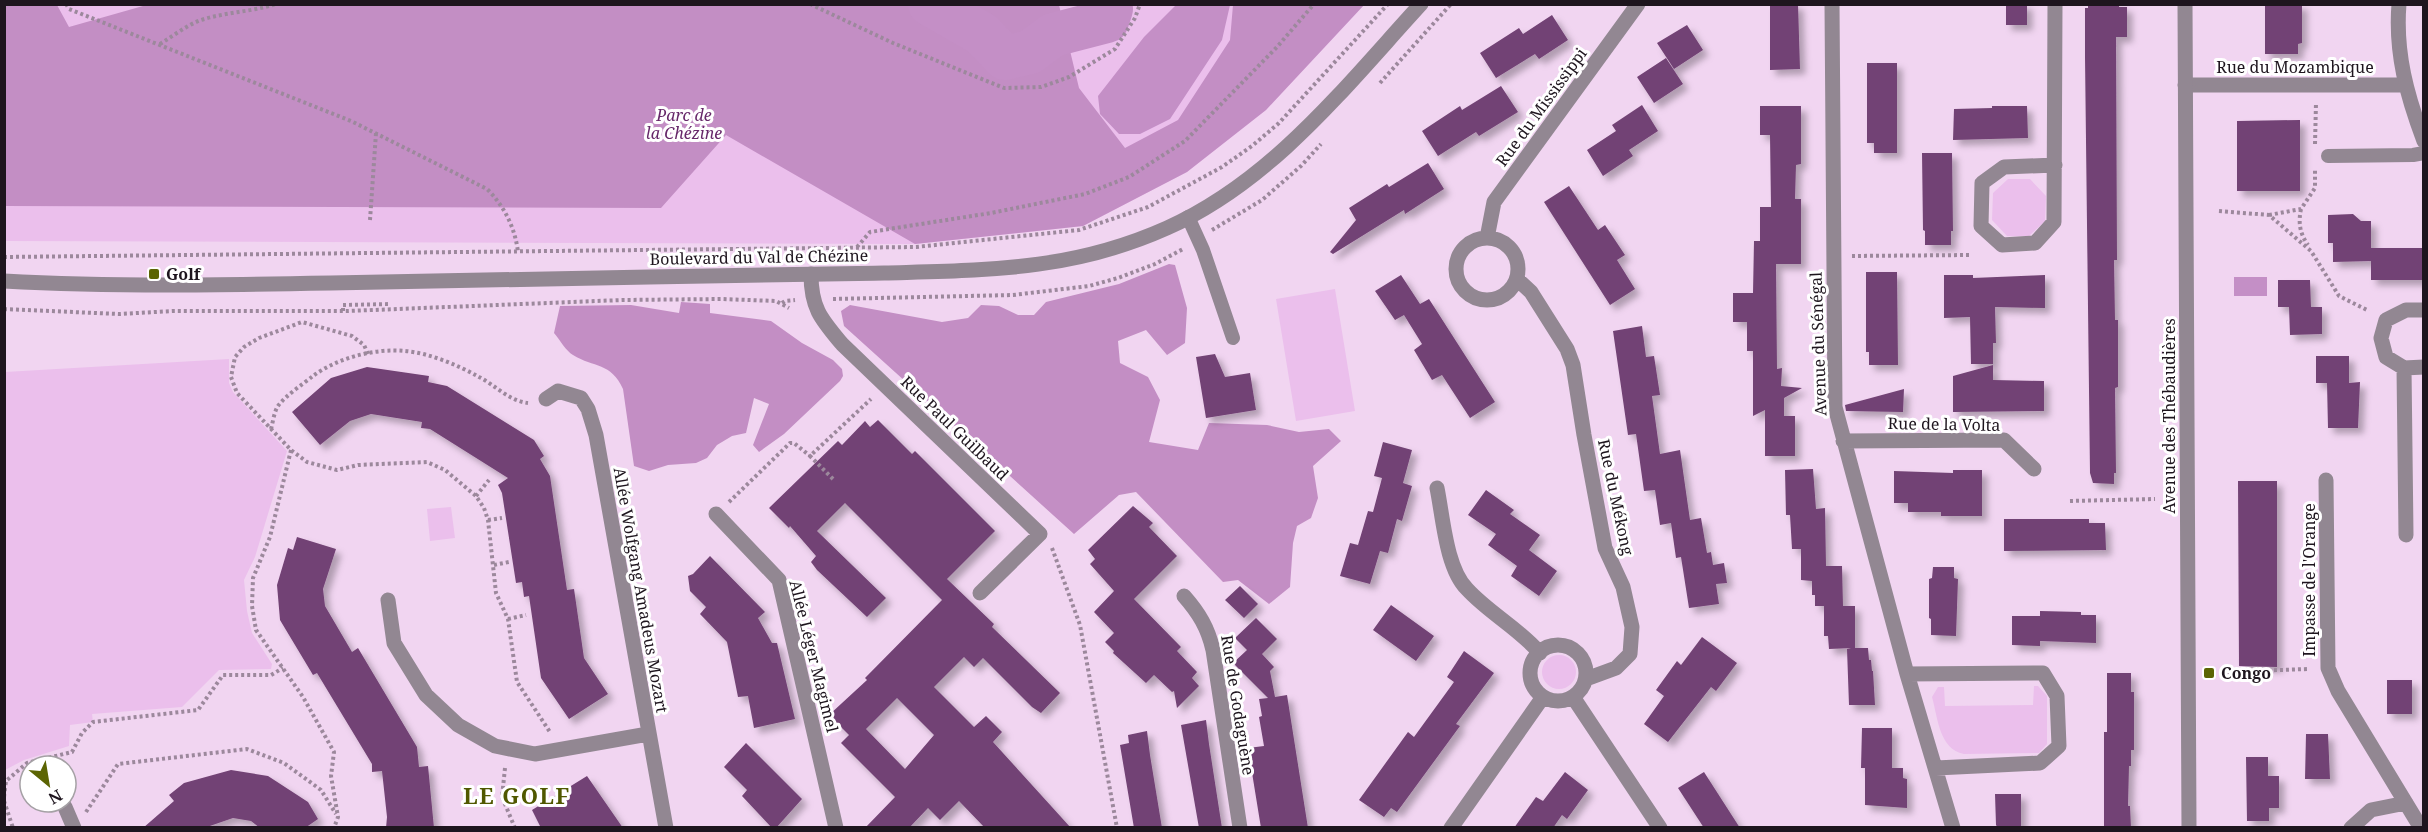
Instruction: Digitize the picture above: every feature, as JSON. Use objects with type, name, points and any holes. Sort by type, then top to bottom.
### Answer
[{"type":"street","name":"Boulevard du Val de Chézine","points":[[4,281],[149,286],[811,274],[1025,267],[1076,259],[1127,245],[1188,217],[1244,183],[1277,157],[1318,116],[1421,4]]},
{"type":"street","name":"Rue du Mississippi","points":[[1487,238],[1494,202],[1638,4]]},
{"type":"street","name":"Avenue du Sénégal","points":[[1832,4],[1835,407],[1907,674],[1953,828]]},
{"type":"street","points":[[2055,4],[2055,165],[2054,222],[2035,243],[2002,245],[1981,225],[1982,183],[2004,166],[2055,165]]},
{"type":"street","name":"Avenue des Thébaudières","points":[[2185,4],[2189,828]]},
{"type":"street","points":[[2389,4],[2399,12],[2404,85],[2424,141]]},
{"type":"street","name":"Rue du Mozambique","points":[[2185,85],[2404,85]]},
{"type":"street","points":[[1487,238],[1497,239],[1507,245],[1516,255],[1519,271],[1517,279],[1509,292],[1501,297],[1476,299],[1467,293],[1458,282],[1456,268],[1462,250],[1470,243],[1487,238]]},
{"type":"street","name":"Rue Paul Guilbaud","points":[[811,274],[813,303],[837,337],[1040,534]]},
{"type":"street","name":"Rue du Mékong","points":[[1517,279],[1531,292],[1567,349],[1573,365],[1605,548],[1623,587],[1632,627],[1630,654],[1617,668],[1586,680]]},
{"type":"street","points":[[2424,310],[2406,310],[2386,320],[2381,338],[2386,357],[2404,368],[2424,368]]},
{"type":"street","points":[[2404,368],[2406,535]]},
{"type":"street","name":"Allée Wolfgang Amadeus Mozart","points":[[546,399],[558,392],[581,398],[588,410],[596,435],[666,828]]},
{"type":"street","name":"Rue de la Volta","points":[[1843,441],[2004,440],[2034,469]]},
{"type":"street","name":"Impasse de l'Orange","points":[[2326,480],[2328,668],[2338,691],[2421,828]]},
{"type":"street","points":[[1437,488],[1449,552],[1466,589],[1525,636],[1540,653]]},
{"type":"street","name":"Allée Léger Magimel","points":[[716,514],[779,580],[836,828]]},
{"type":"street","points":[[980,593],[1040,534]]},
{"type":"street","name":"Rue de Godaguène","points":[[1184,596],[1200,614],[1209,632],[1240,828]]},
{"type":"street","points":[[388,600],[394,643],[426,695],[458,725],[495,746],[535,754],[648,734]]},
{"type":"street","points":[[1556,645],[1572,649],[1584,662],[1586,680],[1579,693],[1558,701],[1543,697],[1532,684],[1530,675],[1534,659],[1540,653],[1556,645]]},
{"type":"street","points":[[1907,674],[2043,673],[2057,696],[2059,746],[2040,763],[1936,768]]},
{"type":"street","points":[[1451,828],[1543,697]]},
{"type":"street","points":[[1573,697],[1660,828]]},
{"type":"street","points":[[2351,828],[2372,810],[2406,803]]},
{"type":"lane","points":[[2322,155],[2424,153]]},
{"type":"lane","points":[[1188,217],[1203,250],[1233,338]]},
{"type":"path","points":[[66,4],[69,9],[351,121],[487,189],[502,204],[516,237],[518,252]]},
{"type":"path","points":[[159,44],[198,21],[235,11],[261,9],[276,4]]},
{"type":"path","points":[[810,4],[893,43],[1004,88],[1041,87],[1059,80],[1116,49],[1135,18],[1140,4]]},
{"type":"path","points":[[857,247],[870,232],[991,213],[1085,194],[1130,177],[1185,141],[1285,39],[1314,4]]},
{"type":"path","points":[[4,257],[916,248],[1079,230],[1148,207],[1222,167],[1252,146],[1279,123],[1388,4]]},
{"type":"path","points":[[2316,100],[2322,155]]},
{"type":"path","points":[[370,220],[376,133]]},
{"type":"path","points":[[2315,166],[2315,188],[2301,209],[2300,230],[2339,296],[2386,320]]},
{"type":"path","points":[[2219,212],[2269,215],[2301,209]]},
{"type":"path","points":[[2269,215],[2311,251]]},
{"type":"path","points":[[236,254],[237,261]]},
{"type":"path","points":[[1850,256],[1969,255]]},
{"type":"path","points":[[4,309],[97,314],[343,311],[622,300],[721,299],[776,301],[789,308]]},
{"type":"path","points":[[238,303],[239,311]]},
{"type":"path","points":[[343,311],[343,305],[383,304]]},
{"type":"path","points":[[302,322],[303,311]]},
{"type":"path","points":[[368,354],[364,345],[352,336],[302,322],[259,338],[244,347],[235,357],[231,377],[237,393],[291,450],[307,462],[337,470],[358,465],[427,462],[445,470],[476,496],[488,520],[496,593],[508,619],[517,682],[561,749]]},
{"type":"path","points":[[271,429],[278,406],[297,388],[323,369],[344,360],[368,354],[405,351],[422,355],[465,369],[523,402],[532,403],[546,399]]},
{"type":"path","points":[[810,456],[876,393]]},
{"type":"path","points":[[716,514],[785,446],[794,443],[833,479]]},
{"type":"path","points":[[291,450],[270,537],[256,568],[251,592],[256,630],[283,668],[334,752],[331,776],[338,817],[334,828]]},
{"type":"path","points":[[476,496],[489,480]]},
{"type":"path","points":[[2070,501],[2155,499]]},
{"type":"path","points":[[488,520],[502,518]]},
{"type":"path","points":[[1040,534],[1056,554],[1075,609],[1117,828]]},
{"type":"path","points":[[494,565],[509,562]]},
{"type":"path","points":[[508,619],[526,615]]},
{"type":"path","points":[[13,828],[4,799],[5,780],[27,763],[72,752],[82,732],[93,722],[198,710],[224,675],[271,675],[283,668]]},
{"type":"path","points":[[2220,672],[2328,668]]},
{"type":"path","points":[[78,823],[118,764],[247,749],[284,763],[321,790],[338,817]]},
{"type":"path","points":[[508,749],[502,797],[515,828]]},
{"type":"green space","name":"Parc de la Chézine","points":[[150,4],[1059,5],[1079,88],[1125,148],[1178,120],[1230,40],[1233,5],[1364,5],[1266,110],[1187,172],[1083,226],[915,244],[726,135],[661,208],[5,206],[5,5],[57,5],[69,27]]},
{"type":"green space","name":"Parc de la Chézine","points":[[5,5],[1364,5],[1266,110],[1187,172],[1083,226],[915,244],[5,241]]},
{"type":"green space","points":[[2008,179],[2030,179],[2046,196],[2045,221],[2029,236],[2007,236],[1992,220],[1993,193]]},
{"type":"green space","points":[[1169,264],[1175,265],[1187,308],[1185,343],[1167,355],[1146,330],[1118,341],[1120,363],[1148,377],[1160,400],[1149,442],[1198,450],[1209,423],[1267,425],[1299,432],[1329,429],[1341,441],[1313,466],[1318,498],[1311,518],[1297,526],[1293,543],[1290,587],[1269,604],[1238,580],[1223,582],[1136,492],[1119,495],[1074,534],[844,326],[841,311],[850,305],[942,322],[968,318],[981,305],[999,306],[1018,315],[1034,315],[1046,302],[1119,284]]},
{"type":"green space","points":[[1335,289],[1355,411],[1296,421],[1276,299]]},
{"type":"green space","points":[[681,302],[710,304],[710,313],[771,321],[802,343],[833,360],[842,369],[843,376],[784,434],[759,452],[753,445],[769,404],[754,398],[746,433],[732,436],[717,445],[707,458],[696,463],[668,465],[649,471],[634,466],[623,389],[613,374],[573,355],[563,345],[554,333],[560,306],[631,305],[679,313]]},
{"type":"green space","points":[[229,359],[229,383],[233,392],[287,451],[255,557],[244,580],[252,633],[272,664],[271,669],[219,670],[182,707],[92,714],[93,722],[70,725],[69,746],[43,754],[18,754],[18,763],[5,770],[5,372]]},
{"type":"green space","points":[[451,507],[455,538],[430,541],[427,509]]},
{"type":"green space","points":[[1559,655],[1571,660],[1576,672],[1571,684],[1559,689],[1547,684],[1542,672],[1547,660]]},
{"type":"green space","points":[[2034,686],[2038,686],[2047,696],[2047,744],[2039,753],[1964,754],[1949,746],[1944,739],[1932,697],[1938,687],[1944,687],[1945,706],[2033,705]]},
{"type":"shaded area","points":[[1177,4],[1230,5],[1222,40],[1170,119],[1140,134],[1119,134],[1100,114],[1098,96],[1144,37]]},
{"type":"shaded area","points":[[2234,277],[2267,277],[2267,296],[2234,296]]},
{"type":"building","points":[[1770,4],[1798,4],[1800,69],[1770,70]]},
{"type":"building","points":[[2006,4],[2027,4],[2027,25],[2006,25]]},
{"type":"building","points":[[2088,4],[2119,4],[2119,7],[2127,7],[2127,37],[2116,37],[2117,260],[2114,260],[2115,320],[2118,320],[2118,387],[2115,388],[2116,473],[2114,473],[2114,484],[2093,483],[2090,473],[2085,57],[2085,8],[2088,8]]},
{"type":"building","points":[[2265,4],[2302,4],[2302,43],[2298,44],[2298,54],[2265,54]]},
{"type":"building","points":[[1552,15],[1568,40],[1539,59],[1535,54],[1496,78],[1480,53],[1519,28],[1523,34]]},
{"type":"building","points":[[1687,25],[1703,50],[1674,69],[1657,43]]},
{"type":"building","points":[[1666,58],[1683,84],[1654,103],[1637,77]]},
{"type":"building","points":[[1867,63],[1897,63],[1897,153],[1874,153],[1874,143],[1867,143]]},
{"type":"building","points":[[1501,86],[1518,112],[1479,136],[1476,132],[1438,156],[1422,131],[1460,106],[1462,110]]},
{"type":"building","points":[[1642,105],[1658,131],[1629,150],[1633,156],[1603,176],[1587,150],[1616,131],[1612,125]]},
{"type":"building","points":[[1760,106],[1801,106],[1801,164],[1796,165],[1795,199],[1801,199],[1801,264],[1776,264],[1777,369],[1782,368],[1781,386],[1802,388],[1784,398],[1784,416],[1795,416],[1795,456],[1765,456],[1765,410],[1753,416],[1753,351],[1747,351],[1747,322],[1733,322],[1733,293],[1753,293],[1754,241],[1760,241],[1760,207],[1771,207],[1770,135],[1760,135]]},
{"type":"building","points":[[1992,106],[2027,106],[2028,138],[1953,140],[1954,109],[1992,108]]},
{"type":"building","points":[[2300,120],[2300,191],[2237,191],[2237,121]]},
{"type":"building","points":[[1922,153],[1952,153],[1953,231],[1951,231],[1951,245],[1925,245]]},
{"type":"building","points":[[1428,163],[1444,189],[1405,214],[1404,210],[1333,254],[1330,252],[1356,220],[1349,208],[1387,184],[1389,187]]},
{"type":"building","points":[[1569,186],[1598,230],[1605,225],[1625,255],[1617,260],[1635,289],[1610,305],[1544,202]]},
{"type":"building","points":[[2353,214],[2361,221],[2371,221],[2371,248],[2424,248],[2424,280],[2371,280],[2371,261],[2333,262],[2333,243],[2328,243],[2328,215]]},
{"type":"building","points":[[1866,272],[1897,272],[1898,365],[1869,365],[1869,352],[1866,352]]},
{"type":"building","points":[[1401,275],[1420,304],[1429,299],[1495,402],[1470,418],[1442,375],[1432,380],[1414,350],[1422,344],[1404,315],[1395,320],[1375,291]]},
{"type":"building","points":[[1944,275],[1973,275],[1973,278],[2045,275],[2045,308],[1995,307],[1996,343],[1993,343],[1993,364],[1971,364],[1970,317],[1944,318]]},
{"type":"building","points":[[2278,280],[2310,280],[2311,307],[2322,307],[2322,334],[2290,335],[2289,307],[2278,307]]},
{"type":"building","points":[[1642,326],[1646,357],[1654,356],[1660,395],[1652,396],[1660,454],[1680,450],[1690,520],[1701,518],[1707,553],[1711,552],[1713,565],[1724,563],[1727,583],[1716,584],[1719,604],[1689,608],[1681,557],[1676,558],[1671,523],[1660,525],[1655,490],[1644,491],[1636,434],[1628,435],[1613,331]]},
{"type":"building","points":[[1215,354],[1225,377],[1250,373],[1256,410],[1206,418],[1196,357]]},
{"type":"building","points":[[2316,356],[2349,356],[2349,383],[2360,382],[2358,428],[2328,428],[2327,383],[2316,383]]},
{"type":"building","points":[[1993,365],[1993,380],[2044,381],[2044,411],[1953,412],[1953,376]]},
{"type":"building","points":[[367,367],[429,376],[428,382],[447,386],[534,440],[544,456],[540,459],[550,476],[567,590],[574,589],[584,658],[608,694],[569,719],[541,678],[529,596],[524,597],[522,582],[516,583],[502,493],[498,485],[508,478],[430,429],[421,428],[422,422],[371,414],[350,421],[320,445],[292,412],[331,378]]},
{"type":"building","points":[[1904,389],[1903,412],[1846,411],[1845,405]]},
{"type":"building","points":[[878,420],[912,454],[915,451],[995,531],[947,579],[994,624],[992,627],[1060,693],[1041,713],[1032,707],[983,658],[974,667],[964,657],[934,687],[974,727],[986,716],[1002,732],[993,742],[1071,828],[985,828],[959,801],[940,820],[928,808],[909,828],[865,828],[895,797],[841,743],[849,735],[829,715],[867,680],[865,678],[942,600],[845,503],[817,531],[886,598],[867,617],[817,570],[811,562],[816,556],[790,526],[789,528],[769,508],[838,441],[842,445],[865,421],[870,427]],"holes":[[[897,698],[934,735],[905,769],[866,729]]]},
{"type":"building","points":[[1383,442],[1412,450],[1403,483],[1412,486],[1402,521],[1397,519],[1388,553],[1380,551],[1370,584],[1340,576],[1350,543],[1358,545],[1368,511],[1373,512],[1382,478],[1374,476]]},
{"type":"building","points":[[1813,469],[1816,509],[1825,508],[1826,566],[1842,566],[1843,606],[1855,606],[1855,648],[1868,648],[1873,671],[1875,705],[1849,705],[1847,649],[1851,648],[1829,649],[1828,636],[1824,636],[1824,606],[1815,606],[1812,581],[1801,580],[1801,549],[1792,549],[1790,515],[1786,515],[1785,470]]},
{"type":"building","points":[[1953,470],[1982,470],[1982,516],[1941,516],[1941,512],[1908,512],[1908,503],[1894,503],[1894,471],[1953,473]]},
{"type":"building","points":[[2238,481],[2277,481],[2277,667],[2239,666]]},
{"type":"building","points":[[1486,490],[1514,510],[1510,514],[1540,535],[1529,550],[1557,571],[1539,596],[1511,576],[1517,566],[1488,545],[1496,534],[1468,515]]},
{"type":"building","points":[[1133,506],[1153,523],[1149,527],[1177,556],[1134,599],[1181,647],[1177,651],[1197,672],[1192,678],[1199,686],[1177,708],[1174,691],[1172,692],[1154,675],[1146,683],[1113,653],[1114,651],[1105,642],[1114,633],[1094,612],[1114,591],[1090,564],[1095,559],[1088,550]]},
{"type":"building","points":[[2004,519],[2089,519],[2089,523],[2105,523],[2106,550],[2004,551]]},
{"type":"building","points":[[297,537],[336,549],[323,589],[325,606],[352,652],[358,648],[417,747],[419,767],[428,766],[434,828],[386,828],[382,771],[372,772],[372,764],[317,673],[313,675],[280,620],[277,585],[288,548],[293,550]]},
{"type":"building","points":[[710,556],[765,612],[758,618],[772,643],[777,643],[795,719],[754,728],[748,696],[738,697],[727,642],[700,614],[706,607],[690,591],[688,576],[693,574]]},
{"type":"building","points":[[1933,567],[1954,567],[1954,578],[1958,579],[1956,636],[1931,635],[1929,579],[1932,578]]},
{"type":"building","points":[[1240,586],[1258,604],[1244,618],[1225,600]]},
{"type":"building","points":[[1391,605],[1434,636],[1416,661],[1373,630]]},
{"type":"building","points":[[2040,611],[2081,612],[2081,615],[2096,615],[2096,643],[2040,641],[2040,646],[2012,645],[2012,616],[2040,616]]},
{"type":"building","points":[[1256,618],[1277,639],[1262,654],[1274,667],[1270,671],[1275,697],[1287,695],[1308,828],[1261,828],[1248,748],[1264,746],[1259,717],[1262,716],[1259,699],[1268,698],[1233,663],[1247,650],[1235,638]]},
{"type":"building","points":[[1702,637],[1737,663],[1716,691],[1711,687],[1668,742],[1644,724],[1664,696],[1656,690],[1677,661],[1681,665]]},
{"type":"building","points":[[1464,651],[1494,673],[1456,724],[1460,726],[1397,812],[1391,808],[1384,817],[1359,800],[1408,732],[1414,737],[1454,682],[1447,677]]},
{"type":"building","points":[[2107,673],[2131,673],[2131,692],[2134,692],[2134,750],[2131,750],[2131,766],[2129,766],[2128,806],[2130,806],[2131,828],[2104,828],[2104,732],[2107,732]]},
{"type":"building","points":[[2387,680],[2412,680],[2412,714],[2387,714]]},
{"type":"building","points":[[1206,720],[1222,828],[1199,828],[1181,725]]},
{"type":"building","points":[[1862,728],[1892,728],[1892,768],[1903,768],[1903,778],[1907,779],[1907,808],[1865,805],[1865,768],[1861,768]]},
{"type":"building","points":[[1147,731],[1162,828],[1134,828],[1120,745],[1129,743],[1128,735]]},
{"type":"building","points":[[2306,734],[2328,734],[2330,779],[2305,779]]},
{"type":"building","points":[[746,743],[802,799],[776,828],[772,828],[742,796],[747,790],[724,767]]},
{"type":"building","points":[[2246,757],[2268,757],[2268,776],[2279,776],[2279,808],[2269,808],[2269,821],[2247,821]]},
{"type":"building","points":[[231,770],[268,776],[308,802],[318,819],[305,828],[260,828],[251,821],[233,818],[204,828],[143,828],[174,801],[169,795],[184,783]]},
{"type":"building","points":[[1565,772],[1588,790],[1567,819],[1562,815],[1553,828],[1514,828],[1536,797],[1543,801]]},
{"type":"building","points":[[1704,772],[1740,828],[1704,828],[1678,788]]},
{"type":"building","points":[[587,776],[623,828],[541,828],[532,810]]},
{"type":"building","points":[[1995,794],[2021,794],[2021,828],[1998,828]]},
{"type":"waterway","points":[[930,4],[982,34],[1005,58],[1030,52],[1053,35],[1107,21],[1111,9],[1110,4]]},
{"type":"place","name":"Golf","points":[[154,274]]},
{"type":"place","name":"Congo","points":[[2209,673]]},
{"type":"district","name":"LE GOLF","points":[[517,795]]}]
